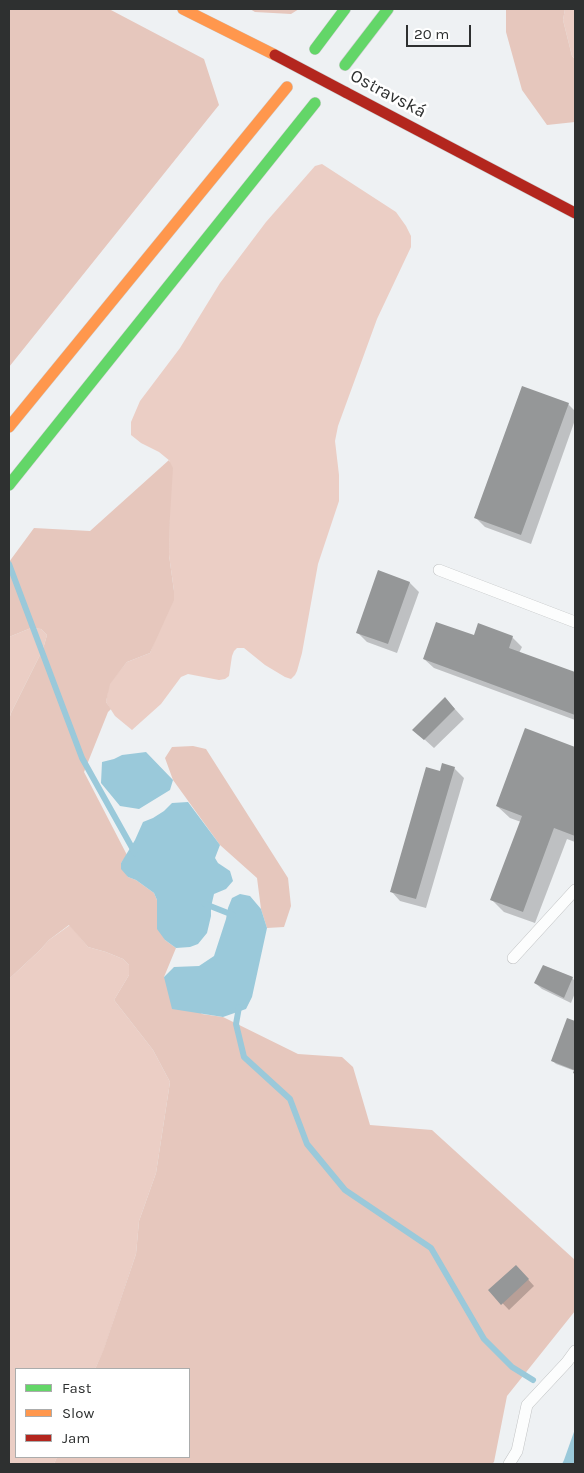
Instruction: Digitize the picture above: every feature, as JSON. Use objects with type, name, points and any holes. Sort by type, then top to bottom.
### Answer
[{"type":"main road","name":"Ostravská","points":[[183,9],[275,54],[575,213]]},
{"type":"main road","points":[[315,49],[345,9]]},
{"type":"main road","points":[[345,65],[388,9]]},
{"type":"main road","points":[[9,427],[287,87]]},
{"type":"main road","points":[[9,485],[315,103]]},
{"type":"lane","points":[[440,570],[575,622]]},
{"type":"lane","points":[[513,958],[575,890]]},
{"type":"lane","points":[[509,1464],[517,1451],[527,1405],[575,1351]]},
{"type":"shaded area","points":[[9,9],[109,9],[204,59],[219,105],[9,367]]},
{"type":"shaded area","points":[[250,9],[299,9],[291,14],[255,12]]},
{"type":"shaded area","points":[[506,9],[565,9],[563,20],[572,56],[575,59],[575,122],[547,125],[522,90],[506,32]]},
{"type":"shaded area","points":[[565,9],[575,9],[575,59],[572,56],[563,20]]},
{"type":"shaded area","points":[[322,164],[396,212],[411,236],[411,247],[377,319],[338,426],[335,441],[339,475],[339,501],[318,564],[297,671],[291,679],[285,677],[265,665],[244,648],[237,648],[232,656],[229,676],[219,680],[188,674],[181,677],[161,704],[132,730],[115,716],[106,702],[109,684],[127,662],[150,653],[174,591],[169,555],[170,461],[131,435],[131,422],[140,401],[180,348],[220,283],[266,222],[315,166]]},
{"type":"shaded area","points":[[169,460],[173,468],[169,555],[174,600],[150,653],[127,662],[110,684],[106,702],[111,709],[108,712],[84,772],[127,855],[121,863],[128,877],[136,880],[154,893],[165,940],[176,948],[164,977],[202,1014],[223,1017],[298,1054],[342,1057],[353,1067],[370,1125],[432,1130],[575,1260],[575,1311],[507,1396],[494,1462],[492,1464],[54,1464],[57,1458],[190,1458],[190,1368],[95,1368],[136,1254],[139,1221],[156,1173],[170,1082],[153,1050],[114,1000],[129,975],[129,965],[123,959],[88,947],[69,925],[49,940],[9,979],[9,720],[43,649],[47,635],[41,629],[31,628],[9,637],[9,562],[34,528],[90,531]]},
{"type":"shaded area","points":[[31,628],[41,629],[47,635],[43,649],[9,720],[9,637]]},
{"type":"shaded area","points":[[193,746],[206,749],[288,878],[291,906],[284,927],[267,928],[261,909],[257,878],[220,845],[173,780],[165,758],[172,747]]},
{"type":"shaded area","points":[[70,925],[88,947],[123,959],[129,965],[129,975],[114,1000],[153,1050],[170,1082],[156,1173],[139,1221],[136,1254],[103,1352],[95,1368],[15,1368],[15,1458],[57,1458],[54,1464],[9,1464],[9,979],[49,940]]},
{"type":"water","points":[[146,752],[173,780],[170,790],[139,809],[120,806],[101,783],[102,762],[122,755]]},
{"type":"water","points":[[188,802],[220,845],[215,858],[218,863],[230,871],[233,881],[226,889],[214,894],[207,933],[198,944],[190,947],[176,948],[165,940],[157,929],[157,900],[154,893],[136,880],[128,877],[121,869],[121,863],[143,822],[164,811],[172,803]]},
{"type":"water","points":[[240,894],[250,896],[261,909],[267,928],[252,997],[246,1009],[223,1017],[172,1009],[164,977],[174,967],[199,966],[214,956],[232,898]]},
{"type":"water","points":[[575,1429],[575,1464],[562,1464],[564,1460]]},
{"type":"building","points":[[522,386],[569,403],[521,535],[474,518]]},
{"type":"building","points":[[378,570],[410,582],[388,644],[356,633]]},
{"type":"building","points":[[436,622],[474,635],[478,623],[513,636],[509,648],[575,672],[575,715],[423,659]]},
{"type":"building","points":[[445,697],[455,709],[424,740],[412,730]]},
{"type":"building","points":[[525,728],[575,747],[575,836],[554,828],[523,912],[490,900],[522,816],[496,806]]},
{"type":"building","points":[[442,763],[455,767],[416,899],[390,892],[426,767],[440,771]]},
{"type":"building","points":[[543,965],[573,977],[564,998],[534,983]]},
{"type":"building","points":[[567,1018],[575,1021],[575,1074],[573,1073],[574,1070],[551,1061]]},
{"type":"building","points":[[516,1265],[529,1279],[501,1305],[488,1290]]},
{"type":"waterway","points":[[9,564],[82,758],[135,853]]},
{"type":"waterway","points":[[205,904],[233,915]]},
{"type":"waterway","points":[[239,1007],[236,1024],[244,1057],[290,1099],[307,1144],[345,1190],[431,1248],[484,1339],[512,1367],[533,1380]]},
{"type":"traffic: fast","points":[[315,49],[345,9]]},
{"type":"traffic: fast","points":[[345,65],[388,9]]},
{"type":"traffic: fast","points":[[9,485],[315,103]]},
{"type":"traffic: slow","points":[[183,9],[275,55]]},
{"type":"traffic: slow","points":[[9,427],[287,87]]},
{"type":"traffic: jam","points":[[275,55],[345,92]]},
{"type":"traffic: jam","points":[[345,92],[575,213]]}]
